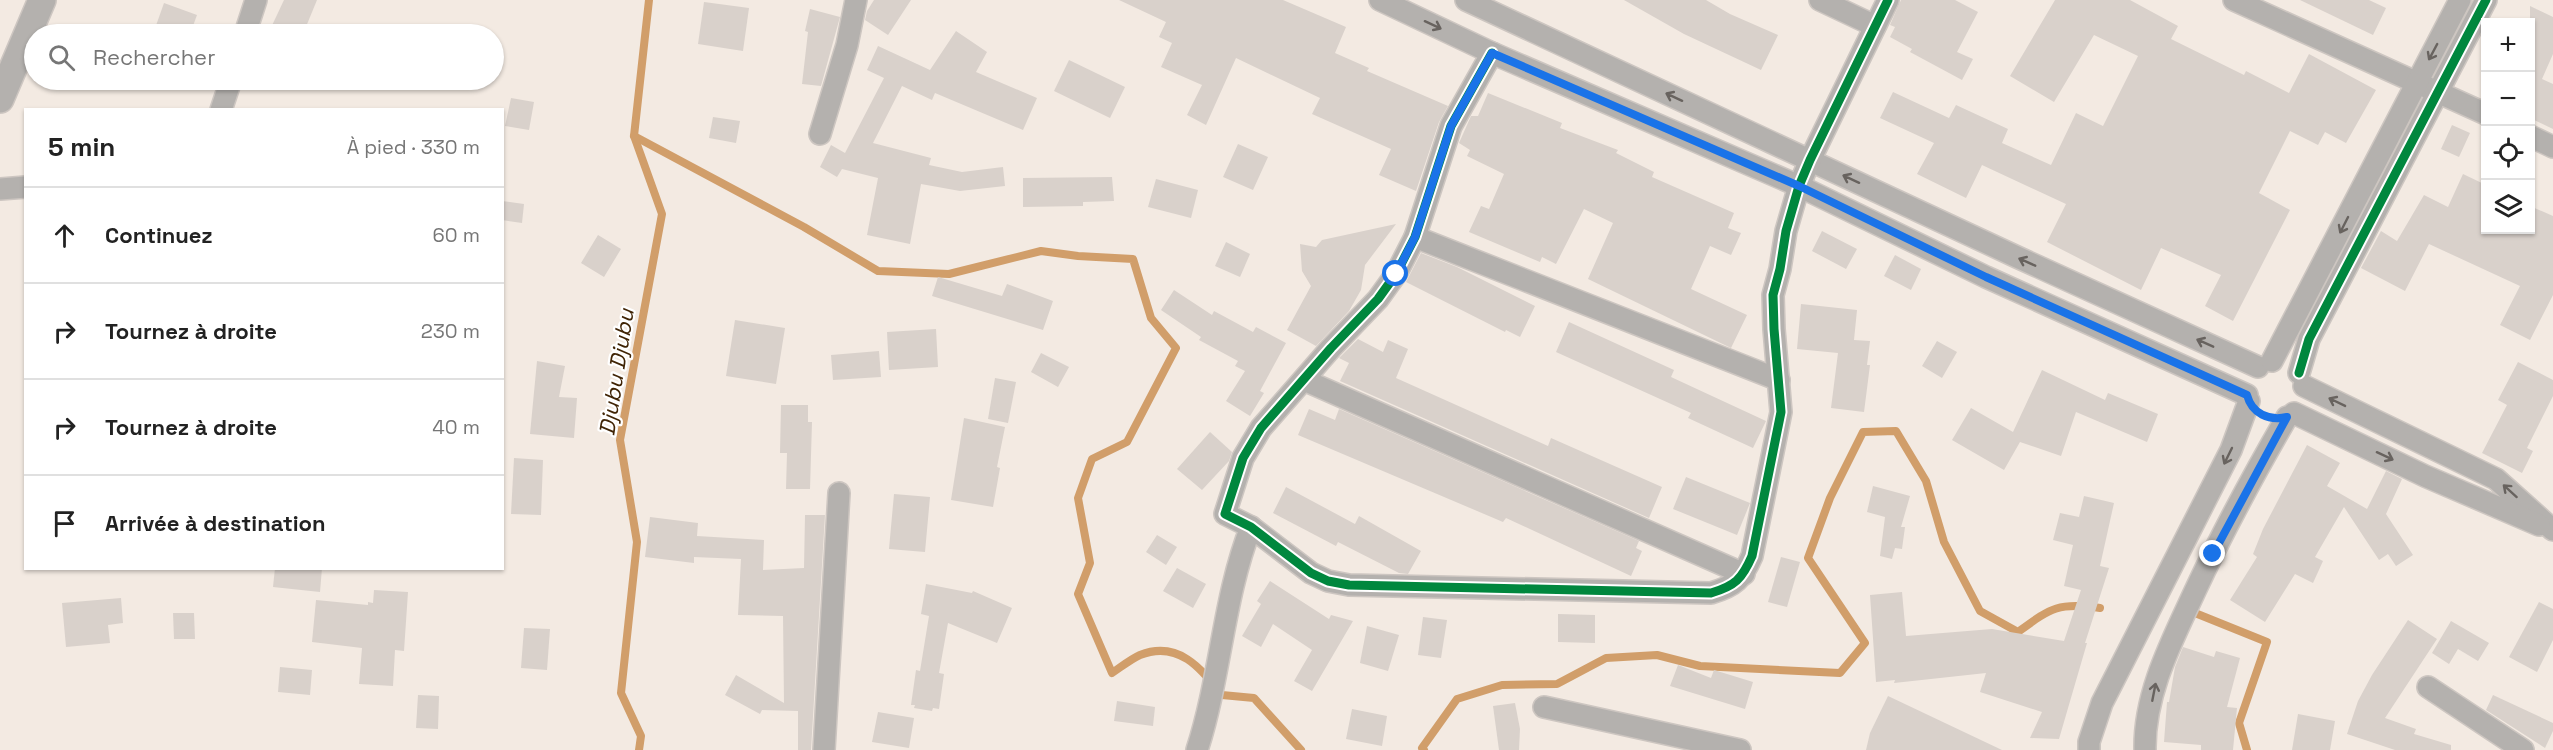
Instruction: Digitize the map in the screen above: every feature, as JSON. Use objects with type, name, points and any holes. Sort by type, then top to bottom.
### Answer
[{"type":"street","points":[[32,24],[42,0]]},
{"type":"street","points":[[248,24],[256,0]]},
{"type":"street","points":[[820,134],[847,45],[856,0]]},
{"type":"street","points":[[1380,0],[1492,53],[1799,186],[1986,277],[2248,398],[2258,413],[2265,417],[2291,415],[2553,530]]},
{"type":"street","points":[[1466,0],[1810,160],[2265,364],[2282,362],[2292,366],[2302,379],[2496,479],[2553,530]]},
{"type":"street","points":[[1820,0],[1875,26]]},
{"type":"street","points":[[1492,53],[1451,126],[1415,237],[1396,274],[1378,299],[1261,428],[1243,458],[1225,514],[1251,527],[1311,573],[1328,581],[1349,585],[1711,593],[1730,587],[1744,574],[1752,556],[1781,412],[1773,295],[1786,231],[1799,186],[1888,0]]},
{"type":"street","points":[[2234,0],[2481,112]]},
{"type":"street","points":[[2090,750],[2089,742],[2102,703],[2231,450],[2248,398],[2248,379],[2265,364],[2460,0]]},
{"type":"street","points":[[2145,750],[2145,738],[2159,667],[2222,535],[2291,415],[2304,399],[2302,379],[2309,339],[2440,92],[2486,0]]},
{"type":"street","points":[[0,99],[24,42]]},
{"type":"street","points":[[222,108],[228,90]]},
{"type":"street","points":[[2535,138],[2553,147]]},
{"type":"street","points":[[0,189],[24,187]]},
{"type":"street","points":[[1415,237],[1779,380]]},
{"type":"street","points":[[1304,380],[1744,574]]},
{"type":"street","points":[[824,750],[839,493]]},
{"type":"street","points":[[1197,750],[1215,682],[1239,557],[1251,527]]},
{"type":"street","points":[[2428,687],[2523,750]]},
{"type":"street","points":[[1544,707],[1740,750]]},
{"type":"building","points":[[284,0],[317,0],[307,24],[273,24]]},
{"type":"building","points":[[874,0],[911,0],[888,35],[865,20],[867,11]]},
{"type":"building","points":[[1119,0],[1283,0],[1346,27],[1335,53],[1369,68],[1367,71],[1448,106],[1439,122],[1416,191],[1379,175],[1391,149],[1312,114],[1320,98],[1236,58],[1206,125],[1187,115],[1202,85],[1161,67],[1172,43],[1159,37],[1166,22]]},
{"type":"building","points":[[1624,0],[1706,0],[1730,14],[1778,35],[1761,70],[1684,34]]},
{"type":"building","points":[[1901,0],[1955,0],[1978,12],[1957,52],[1973,59],[1962,80],[1910,52],[1912,49],[1890,37],[1895,27],[1890,25]]},
{"type":"building","points":[[2055,0],[2130,0],[2178,26],[2171,39],[2244,75],[2246,71],[2289,93],[2309,54],[2376,90],[2346,143],[2325,132],[2318,145],[2290,131],[2259,193],[2290,210],[2233,321],[2205,306],[2221,275],[2161,248],[2141,290],[2047,242],[2066,204],[1982,165],[1966,198],[1917,174],[1934,143],[1880,118],[1893,92],[1949,118],[1956,105],[2008,129],[2002,143],[2051,165],[2076,113],[2103,126],[2138,56],[2094,35],[2054,102],[2010,76]]},
{"type":"building","points":[[2300,0],[2369,0],[2386,8],[2373,35]]},
{"type":"building","points":[[704,2],[749,8],[743,51],[698,44]]},
{"type":"building","points":[[164,3],[197,15],[194,24],[157,24]]},
{"type":"building","points":[[2530,6],[2553,17],[2553,54],[2542,79],[2553,84],[2553,129],[2535,120],[2535,18],[2530,18]]},
{"type":"building","points":[[810,9],[840,17],[821,86],[802,84],[808,32],[805,31]]},
{"type":"building","points":[[956,31],[987,52],[976,72],[1037,98],[1023,130],[935,93],[932,100],[902,86],[873,143],[931,158],[929,165],[962,172],[1003,167],[1005,186],[960,191],[921,184],[910,244],[867,235],[878,178],[842,169],[837,177],[820,167],[831,145],[845,153],[884,78],[867,70],[878,46],[930,70]]},
{"type":"building","points":[[1069,60],[1125,87],[1110,118],[1054,91]]},
{"type":"building","points":[[1488,93],[1562,123],[1560,128],[1618,150],[1616,153],[1654,172],[1652,177],[1734,213],[1728,228],[1741,233],[1731,255],[1710,246],[1691,289],[1747,315],[1731,348],[1588,279],[1613,223],[1584,209],[1556,264],[1542,257],[1540,262],[1469,232],[1481,206],[1489,209],[1504,174],[1467,156],[1470,150],[1459,143],[1471,116],[1478,116]]},
{"type":"building","points":[[511,98],[534,102],[529,130],[505,126]]},
{"type":"building","points":[[713,117],[740,121],[736,143],[709,138]]},
{"type":"building","points":[[2452,125],[2470,133],[2459,157],[2441,149]]},
{"type":"building","points":[[1238,144],[1268,157],[1253,190],[1223,177]]},
{"type":"building","points":[[2463,174],[2481,183],[2481,234],[2535,234],[2535,208],[2553,216],[2553,295],[2530,340],[2500,325],[2520,286],[2429,244],[2405,291],[2361,268],[2381,231],[2397,241],[2424,195],[2448,207]]},
{"type":"building","points":[[1112,177],[1114,201],[1083,202],[1083,206],[1023,207],[1023,178]]},
{"type":"building","points":[[1156,179],[1198,190],[1191,218],[1148,207]]},
{"type":"building","points":[[504,201],[524,204],[522,223],[504,220]]},
{"type":"building","points":[[1396,224],[1365,265],[1361,290],[1349,311],[1316,346],[1287,330],[1311,286],[1302,271],[1300,244],[1316,247],[1322,240]]},
{"type":"building","points":[[1822,231],[1857,249],[1846,269],[1812,251]]},
{"type":"building","points":[[598,235],[621,249],[604,277],[581,263]]},
{"type":"building","points":[[1226,242],[1250,254],[1240,277],[1215,266]]},
{"type":"building","points":[[1421,253],[1457,267],[1535,306],[1520,337],[1506,330],[1505,332],[1406,282]]},
{"type":"building","points":[[1895,255],[1921,269],[1911,290],[1884,276]]},
{"type":"building","points":[[938,277],[1002,296],[1007,284],[1053,301],[1043,330],[932,296]]},
{"type":"building","points":[[1174,290],[1212,315],[1214,311],[1253,332],[1256,327],[1286,343],[1260,391],[1264,393],[1250,416],[1226,401],[1245,371],[1235,366],[1238,361],[1199,340],[1201,337],[1161,310]]},
{"type":"building","points":[[1801,304],[1857,310],[1854,340],[1870,341],[1867,365],[1870,365],[1864,412],[1831,408],[1838,353],[1797,349]]},
{"type":"building","points":[[735,320],[785,328],[776,384],[726,376]]},
{"type":"building","points":[[1569,322],[1674,370],[1671,377],[1766,421],[1753,448],[1688,418],[1691,413],[1556,352]]},
{"type":"building","points":[[936,329],[938,367],[889,370],[887,332]]},
{"type":"building","points":[[1358,339],[1383,352],[1388,340],[1408,349],[1396,378],[1548,446],[1551,438],[1662,487],[1649,518],[1340,381],[1349,363],[1339,358]]},
{"type":"building","points":[[1937,341],[1957,352],[1942,378],[1922,366]]},
{"type":"building","points":[[879,351],[881,377],[833,380],[831,355]]},
{"type":"building","points":[[1041,353],[1069,367],[1058,387],[1031,372]]},
{"type":"building","points":[[537,361],[565,366],[559,397],[577,398],[574,438],[530,434]]},
{"type":"building","points":[[2518,362],[2553,380],[2553,396],[2527,448],[2533,451],[2522,473],[2482,453],[2507,405],[2498,400]]},
{"type":"building","points":[[2042,370],[2105,400],[2108,393],[2158,414],[2147,442],[2076,412],[2061,456],[2020,442],[2004,470],[1952,440],[1971,408],[2013,432]]},
{"type":"building","points":[[995,378],[1016,382],[1008,423],[988,419]]},
{"type":"building","points":[[781,405],[808,405],[808,422],[812,422],[810,489],[786,489],[787,453],[780,453]]},
{"type":"building","points":[[1309,409],[1335,420],[1339,409],[1639,541],[1636,548],[1642,551],[1631,576],[1506,518],[1503,522],[1298,435]]},
{"type":"building","points":[[964,418],[1005,427],[997,467],[1000,468],[993,507],[951,500]]},
{"type":"building","points":[[1210,432],[1232,452],[1229,461],[1202,490],[1177,469]]},
{"type":"building","points":[[2307,445],[2340,463],[2327,486],[2367,509],[2386,471],[2402,479],[2386,514],[2413,555],[2396,566],[2388,554],[2379,560],[2344,507],[2315,557],[2323,561],[2313,583],[2295,574],[2265,622],[2230,600],[2257,557],[2253,554],[2263,529]]},
{"type":"building","points":[[514,458],[543,460],[541,515],[511,514]]},
{"type":"building","points":[[1686,477],[1750,503],[1737,535],[1673,509]]},
{"type":"building","points":[[1873,486],[1910,496],[1901,527],[1905,527],[1902,549],[1895,548],[1892,559],[1880,556],[1885,517],[1867,512]]},
{"type":"building","points":[[1286,487],[1355,524],[1359,516],[1421,551],[1408,574],[1399,573],[1338,542],[1336,546],[1273,513]]},
{"type":"building","points":[[894,494],[930,497],[925,552],[889,549]]},
{"type":"building","points":[[2084,496],[2114,503],[2100,566],[2109,568],[2085,643],[2087,643],[2059,739],[2030,738],[2042,712],[1980,692],[1986,673],[1894,683],[1895,680],[1876,682],[1870,595],[1902,592],[1906,636],[1992,629],[2064,641],[2081,590],[2064,586],[2073,545],[2053,540],[2060,513],[2079,517]]},
{"type":"building","points":[[805,515],[825,515],[811,750],[798,750],[798,711],[762,710],[760,714],[725,695],[736,675],[784,703],[783,616],[738,615],[741,559],[694,557],[694,563],[645,557],[650,517],[698,523],[697,536],[764,540],[763,570],[804,568]]},
{"type":"building","points":[[1157,535],[1177,547],[1166,565],[1146,552]]},
{"type":"building","points":[[1781,557],[1800,562],[1787,607],[1768,602]]},
{"type":"building","points":[[1177,568],[1206,584],[1193,608],[1163,591]]},
{"type":"building","points":[[275,570],[322,570],[320,592],[273,587]]},
{"type":"building","points":[[1270,581],[1329,619],[1331,615],[1353,621],[1312,691],[1294,681],[1312,650],[1273,624],[1261,647],[1242,636],[1261,604],[1257,601]]},
{"type":"building","points":[[926,584],[972,593],[973,591],[1012,608],[997,643],[948,623],[939,673],[944,674],[939,709],[933,708],[932,711],[914,708],[915,705],[911,705],[916,670],[920,671],[929,616],[921,614]]},
{"type":"building","points":[[374,590],[408,592],[404,651],[395,650],[393,686],[359,684],[362,648],[312,642],[316,600],[368,605],[368,602],[373,603]]},
{"type":"building","points":[[121,598],[123,623],[108,625],[110,643],[66,647],[62,603]]},
{"type":"building","points":[[2539,602],[2553,609],[2553,640],[2537,672],[2509,657]]},
{"type":"building","points":[[173,613],[194,613],[195,639],[174,639]]},
{"type":"building","points":[[1558,614],[1595,615],[1595,643],[1558,642]]},
{"type":"building","points":[[1423,617],[1447,620],[1441,658],[1418,655]]},
{"type":"building","points":[[2408,620],[2437,639],[2385,718],[2416,729],[2414,734],[2451,745],[2451,750],[2395,750],[2347,734],[2358,701]]},
{"type":"building","points":[[2451,621],[2489,643],[2478,661],[2458,649],[2449,664],[2432,653]]},
{"type":"building","points":[[1367,626],[1399,635],[1388,671],[1360,663]]},
{"type":"building","points":[[524,628],[550,629],[547,670],[521,668]]},
{"type":"building","points":[[2183,647],[2214,657],[2216,651],[2240,658],[2227,707],[2237,708],[2233,750],[2201,750],[2201,745],[2164,742],[2167,702],[2169,702],[2175,667]]},
{"type":"building","points":[[1678,665],[1711,678],[1714,670],[1753,682],[1745,709],[1670,686]]},
{"type":"building","points":[[280,667],[312,670],[310,695],[278,692]]},
{"type":"building","points":[[418,695],[439,696],[438,729],[416,728]]},
{"type":"building","points":[[2493,695],[2553,723],[2553,731],[2545,748],[2486,710]]},
{"type":"building","points":[[1888,696],[2002,750],[1866,750],[1870,733]]},
{"type":"building","points":[[1117,701],[1155,707],[1153,726],[1114,721]]},
{"type":"building","points":[[1515,703],[1520,729],[1519,750],[1499,750],[1493,706]]},
{"type":"building","points":[[1352,709],[1387,716],[1382,746],[1346,739]]},
{"type":"building","points":[[878,712],[914,718],[909,748],[872,742]]},
{"type":"building","points":[[2298,714],[2335,721],[2330,750],[2292,750]]},
{"type":"waterway","name":"Djubu Djubu","points":[[639,750],[641,736],[621,693],[637,542],[620,440],[662,214],[634,136],[649,0]]},
{"type":"waterway","points":[[634,136],[804,227],[878,271],[949,274],[1041,251],[1133,259],[1151,318],[1176,348],[1127,442],[1092,459],[1078,498],[1090,563],[1078,594],[1112,673],[1140,655],[1154,651],[1177,654],[1187,659],[1206,675],[1222,695],[1254,698],[1301,750]]},
{"type":"waterway","points":[[1424,750],[1422,748],[1457,699],[1502,685],[1557,684],[1606,658],[1657,655],[1700,666],[1840,673],[1865,643],[1808,558],[1830,498],[1863,432],[1896,431],[1926,481],[1944,542],[1980,611],[2018,632],[2047,612],[2056,609],[2074,606],[2100,608]]},
{"type":"waterway","points":[[2195,613],[2267,642],[2239,723],[2247,750]]},
{"type":"cycle path","points":[[1492,53],[1451,126],[1415,237],[1396,274],[1378,299],[1331,348],[1261,428],[1243,458],[1225,514],[1251,527],[1311,573],[1328,581],[1349,585],[1711,593],[1726,588],[1737,580],[1752,556],[1781,412],[1773,295],[1786,231],[1799,186],[1888,0]]},
{"type":"cycle path","points":[[2299,373],[2309,339],[2486,0]]},
{"type":"route","points":[[1396,274],[1415,237],[1451,126],[1492,53],[1799,186],[1986,277],[2247,395],[2253,408],[2265,417],[2272,419],[2287,417],[2213,554]]}]
